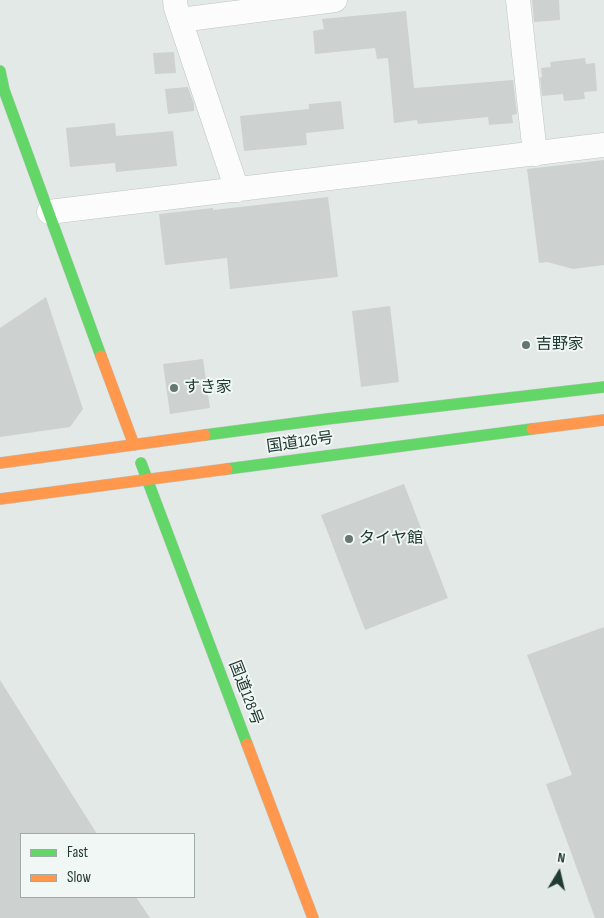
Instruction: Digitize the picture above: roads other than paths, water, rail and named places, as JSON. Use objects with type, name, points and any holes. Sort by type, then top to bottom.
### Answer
[{"type":"main road","name":"国道128号","points":[[1,84],[147,480],[313,918]]},
{"type":"main road","name":"国道126号","points":[[0,463],[327,420],[604,387]]},
{"type":"main road","name":"国道126号","points":[[0,498],[604,420]]},
{"type":"street","points":[[237,190],[178,10],[335,0]]},
{"type":"street","points":[[518,0],[535,154]]},
{"type":"street","points":[[49,212],[604,145]]},
{"type":"place","name":"吉野家","points":[[526,345]]},
{"type":"place","name":"すき家","points":[[174,388]]},
{"type":"place","name":"タイヤ館","points":[[349,539]]}]
